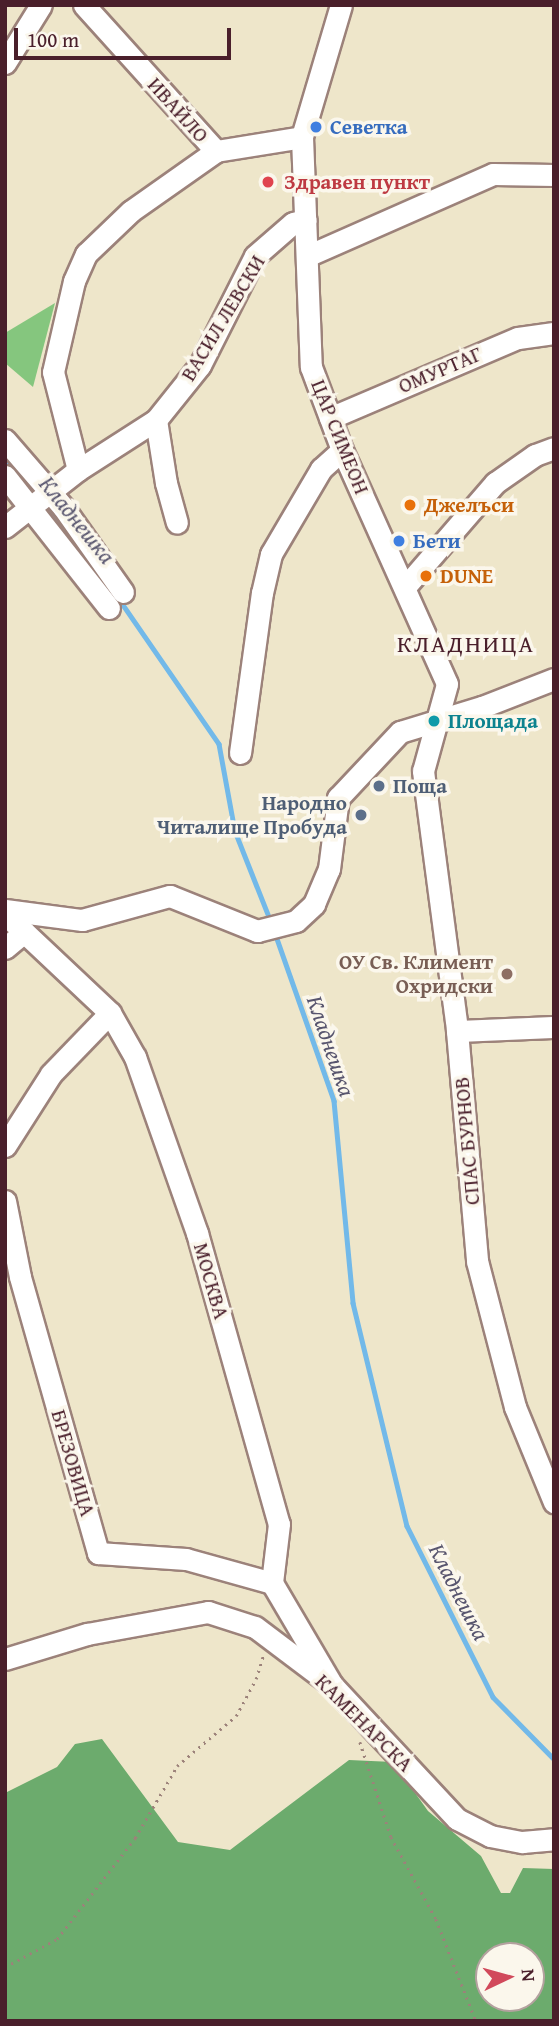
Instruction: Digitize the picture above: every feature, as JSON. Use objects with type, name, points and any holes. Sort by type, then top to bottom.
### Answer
[{"type":"street","points":[[5,63],[41,5]]},
{"type":"street","name":"ИВАЙЛО","points":[[84,5],[216,151]]},
{"type":"street","name":"ЦАР СИМЕОН","points":[[341,5],[302,137],[312,367],[342,450],[447,684],[423,771]]},
{"type":"street","points":[[78,470],[53,372],[74,281],[86,254],[131,211],[216,151],[302,137]]},
{"type":"street","points":[[307,256],[493,174],[554,175]]},
{"type":"street","name":"ВАСИЛ ЛЕВСКИ","points":[[5,527],[78,470],[156,420],[200,365],[254,256],[293,223],[306,220]]},
{"type":"street","name":"ОМУРТАГ","points":[[330,418],[421,376],[518,338],[554,333]]},
{"type":"street","points":[[156,420],[166,483],[177,523]]},
{"type":"street","points":[[5,440],[39,499],[116,600]]},
{"type":"street","points":[[405,587],[495,483],[535,455],[554,448]]},
{"type":"street","points":[[240,753],[262,593],[271,554],[321,469],[342,450]]},
{"type":"street","points":[[5,476],[39,499]]},
{"type":"street","points":[[5,912],[82,920],[170,896],[257,931],[296,921],[314,904],[329,869],[338,798],[400,732],[482,707],[554,679]]},
{"type":"street","name":"СПАС БУРНОВ","points":[[423,771],[457,1031],[477,1261],[515,1406],[554,1502]]},
{"type":"street","name":"МОСКВА","points":[[5,912],[110,1013],[135,1057],[201,1246],[279,1524],[272,1583]]},
{"type":"street","points":[[5,948],[24,932]]},
{"type":"street","points":[[5,1146],[51,1074],[110,1013]]},
{"type":"street","points":[[457,1031],[554,1027]]},
{"type":"street","name":"БРЕЗОВИЦА","points":[[5,1201],[13,1279],[98,1553],[186,1559],[272,1583]]},
{"type":"street","points":[[272,1583],[332,1685]]},
{"type":"street","name":"КАМЕНАРСКА","points":[[5,1659],[86,1634],[208,1612],[255,1627],[332,1685],[457,1819],[490,1836],[522,1842],[554,1839]]},
{"type":"path","points":[[5,1967],[57,1939],[135,1838],[177,1766],[236,1716],[256,1679],[269,1637]]},
{"type":"path","points":[[357,1730],[391,1837],[436,1919],[476,2021]]},
{"type":"green space","points":[[55,303],[33,387],[5,363],[5,333]]},
{"type":"green space","points":[[102,1739],[178,1842],[230,1850],[349,1760],[393,1762],[428,1811],[481,1856],[501,1893],[510,1893],[523,1868],[554,1869],[554,2021],[5,2021],[5,1793],[57,1767],[75,1744]]},
{"type":"waterway","name":"Кладнешка","points":[[5,461],[35,494]]},
{"type":"waterway","name":"Кладнешка","points":[[43,504],[92,565]]},
{"type":"waterway","name":"Кладнешка","points":[[119,599],[219,744],[235,831],[271,922]]},
{"type":"waterway","name":"Кладнешка","points":[[275,933],[334,1101],[353,1303],[407,1526],[493,1697],[554,1759]]},
{"type":"place","name":"Севетка","points":[[316,127]]},
{"type":"place","name":"Здравен пункт","points":[[268,182]]},
{"type":"place","name":"Джелъси","points":[[410,505]]},
{"type":"place","name":"Бети","points":[[399,541]]},
{"type":"place","name":"DUNE","points":[[426,576]]},
{"type":"place","name":"Площада","points":[[434,721]]},
{"type":"place","name":"Поща","points":[[379,786]]},
{"type":"place","name":"Народно Читалище Пробуда","points":[[361,815]]},
{"type":"place","name":"ОУ Св. Климент Охридски","points":[[507,974]]},
{"type":"district","name":"КЛАДНИЦА","points":[[466,644]]}]
